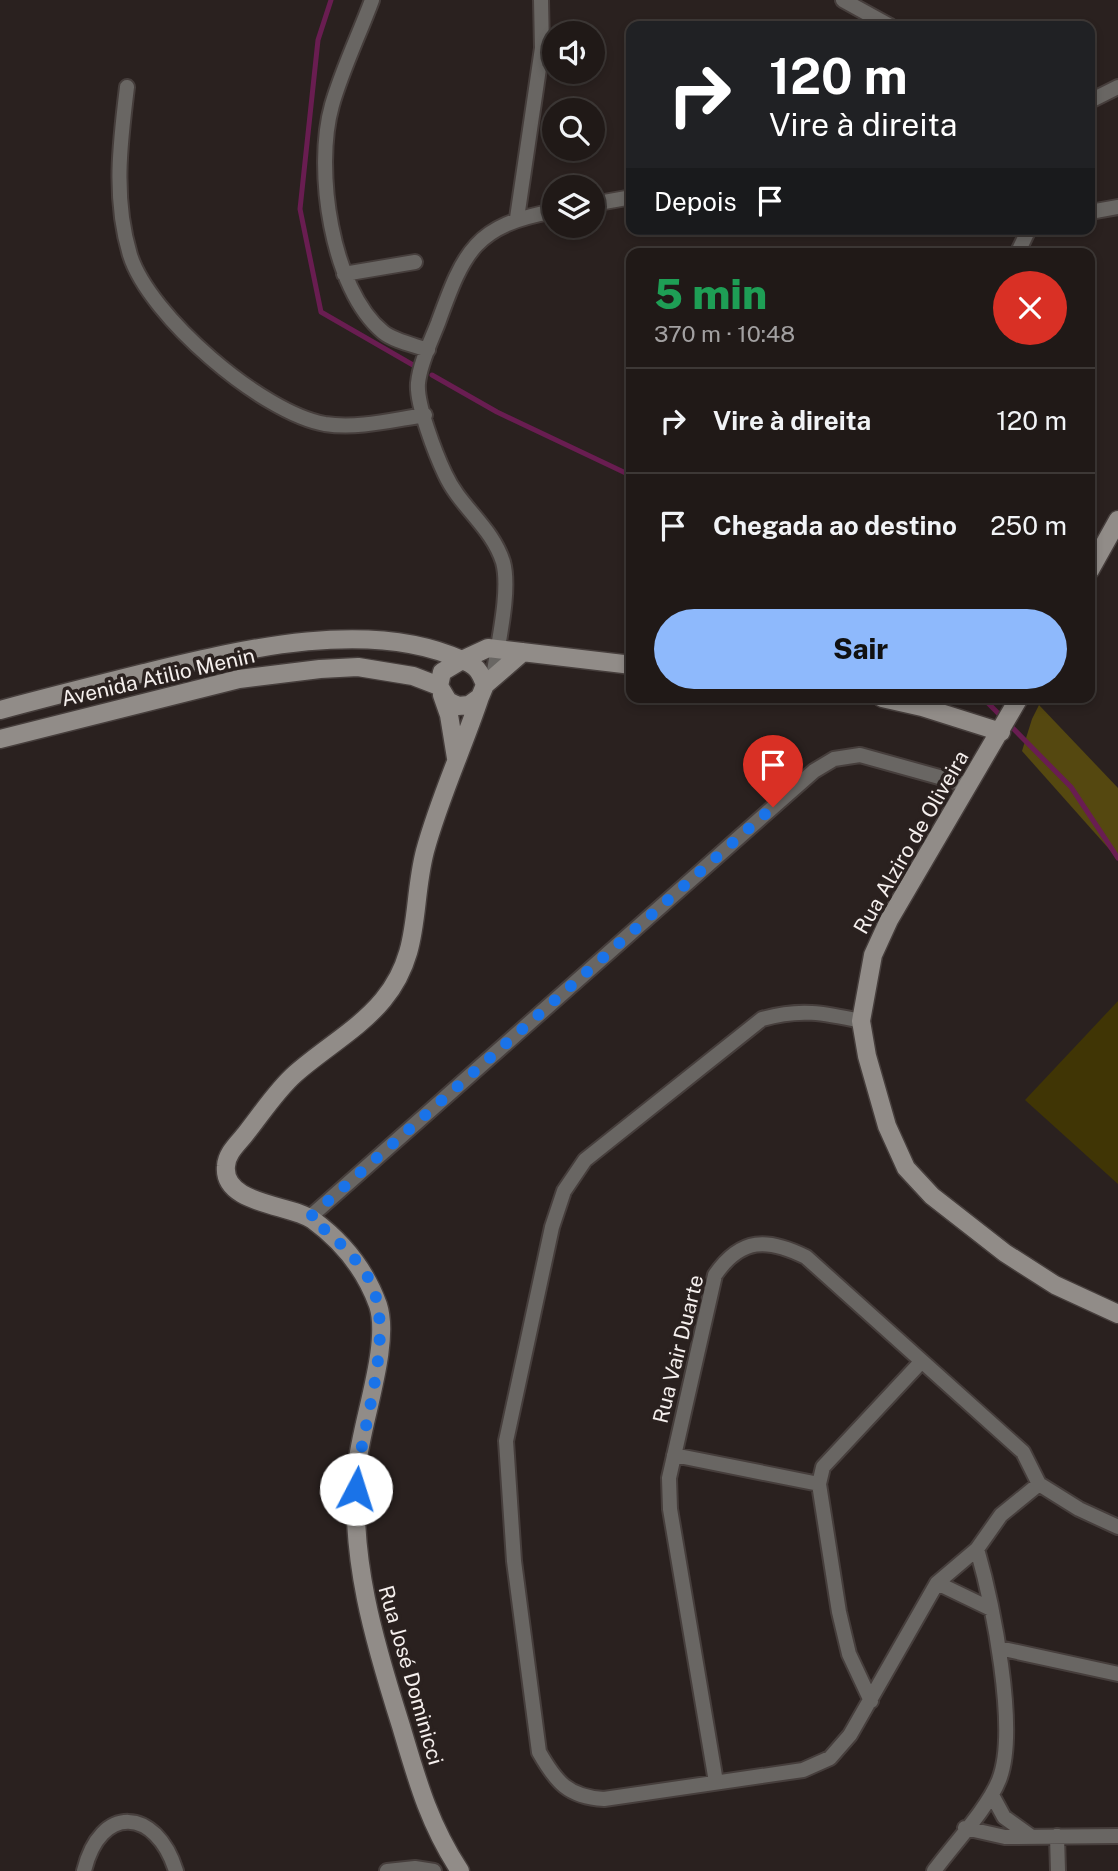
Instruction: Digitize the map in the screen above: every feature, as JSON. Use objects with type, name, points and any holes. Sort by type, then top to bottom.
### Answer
[{"type":"street","points":[[372,0],[331,107],[326,160],[329,206],[344,274],[363,311],[385,334],[428,350]]},
{"type":"street","points":[[517,218],[542,48],[541,0]]},
{"type":"street","points":[[843,0],[881,21]]},
{"type":"street","points":[[127,87],[118,160],[120,204],[131,256],[152,297],[203,351],[248,388],[289,414],[325,424],[363,425],[425,415]]},
{"type":"street","points":[[1095,98],[1118,87]]},
{"type":"street","points":[[605,202],[626,198]]},
{"type":"street","points":[[1095,211],[1118,207]]},
{"type":"street","points":[[542,213],[517,218],[485,237],[464,257],[418,382],[425,415],[446,476],[494,538],[504,565],[504,596],[496,649],[486,687],[425,852],[414,934],[407,964],[383,1000],[292,1076],[231,1151],[225,1168],[230,1182],[241,1194],[310,1217],[814,771],[834,759],[860,755],[968,785]]},
{"type":"street","points":[[344,274],[415,262]]},
{"type":"street","points":[[1095,561],[1118,520]]},
{"type":"street","name":"Avenida Atilio Menin","points":[[0,710],[247,648],[363,641],[430,647],[462,660]]},
{"type":"street","points":[[457,764],[449,715],[440,691],[442,672],[462,660],[478,651],[496,649],[626,664]]},
{"type":"street","points":[[486,687],[507,663],[523,652]]},
{"type":"street","points":[[462,660],[473,664],[480,671],[486,687]]},
{"type":"street","name":"Avenida Atilio Menin","points":[[0,738],[259,675],[358,667],[413,676],[440,691],[458,706],[470,705],[486,687]]},
{"type":"street","points":[[905,703],[1009,717]]},
{"type":"street","name":"Rua Alziro de Oliveira","points":[[1009,717],[888,920],[873,955],[862,1021],[867,1056],[887,1126],[906,1168],[932,1196],[1005,1253],[1055,1285],[1118,1314]]},
{"type":"street","points":[[862,1021],[824,1013],[791,1011],[762,1019],[585,1160],[564,1191],[552,1227],[506,1441],[514,1561],[539,1752],[553,1778],[572,1792],[604,1799],[803,1770],[830,1758],[850,1735],[937,1583],[977,1549],[1001,1515],[1039,1484],[1079,1509],[1118,1527]]},
{"type":"street","name":"Rua José Dominicci","points":[[310,1217],[345,1247],[367,1275],[380,1310],[379,1351],[357,1463],[354,1514],[360,1575],[377,1651],[415,1774],[437,1835],[460,1871]]},
{"type":"street","name":"Rua Vair Duarte","points":[[716,1782],[670,1508],[669,1478],[715,1275],[727,1258],[745,1247],[765,1243],[788,1248],[806,1257],[1023,1452],[1039,1484]]},
{"type":"street","points":[[872,1700],[846,1643],[819,1484],[823,1467],[921,1362]]},
{"type":"street","points":[[674,1455],[819,1484]]},
{"type":"street","points":[[934,1871],[992,1795],[1000,1778],[1005,1750],[999,1648],[977,1549]]},
{"type":"street","points":[[937,1583],[991,1609]]},
{"type":"street","points":[[999,1648],[1118,1674]]},
{"type":"street","points":[[992,1795],[1004,1817],[1029,1835]]},
{"type":"street","points":[[83,1871],[90,1847],[97,1838],[104,1830],[125,1822],[144,1824],[162,1838],[176,1871]]},
{"type":"street","points":[[965,1828],[1005,1837],[1118,1836]]},
{"type":"street","points":[[1057,1836],[1058,1871]]},
{"type":"street","points":[[387,1871],[415,1868],[434,1871]]},
{"type":"shaded area","points":[[1039,705],[1118,788],[1118,859],[1022,751]]},
{"type":"shaded area","points":[[1118,1001],[1118,1184],[1025,1100]]},
{"type":"waterway","points":[[331,0],[318,40],[300,209],[321,312],[413,365]]},
{"type":"waterway","points":[[432,375],[497,412],[626,473]]},
{"type":"waterway","points":[[988,703],[1071,787],[1118,858]]},
{"type":"route","points":[[356,1489],[357,1463],[379,1351],[380,1310],[367,1275],[345,1247],[310,1217],[773,807]]}]
